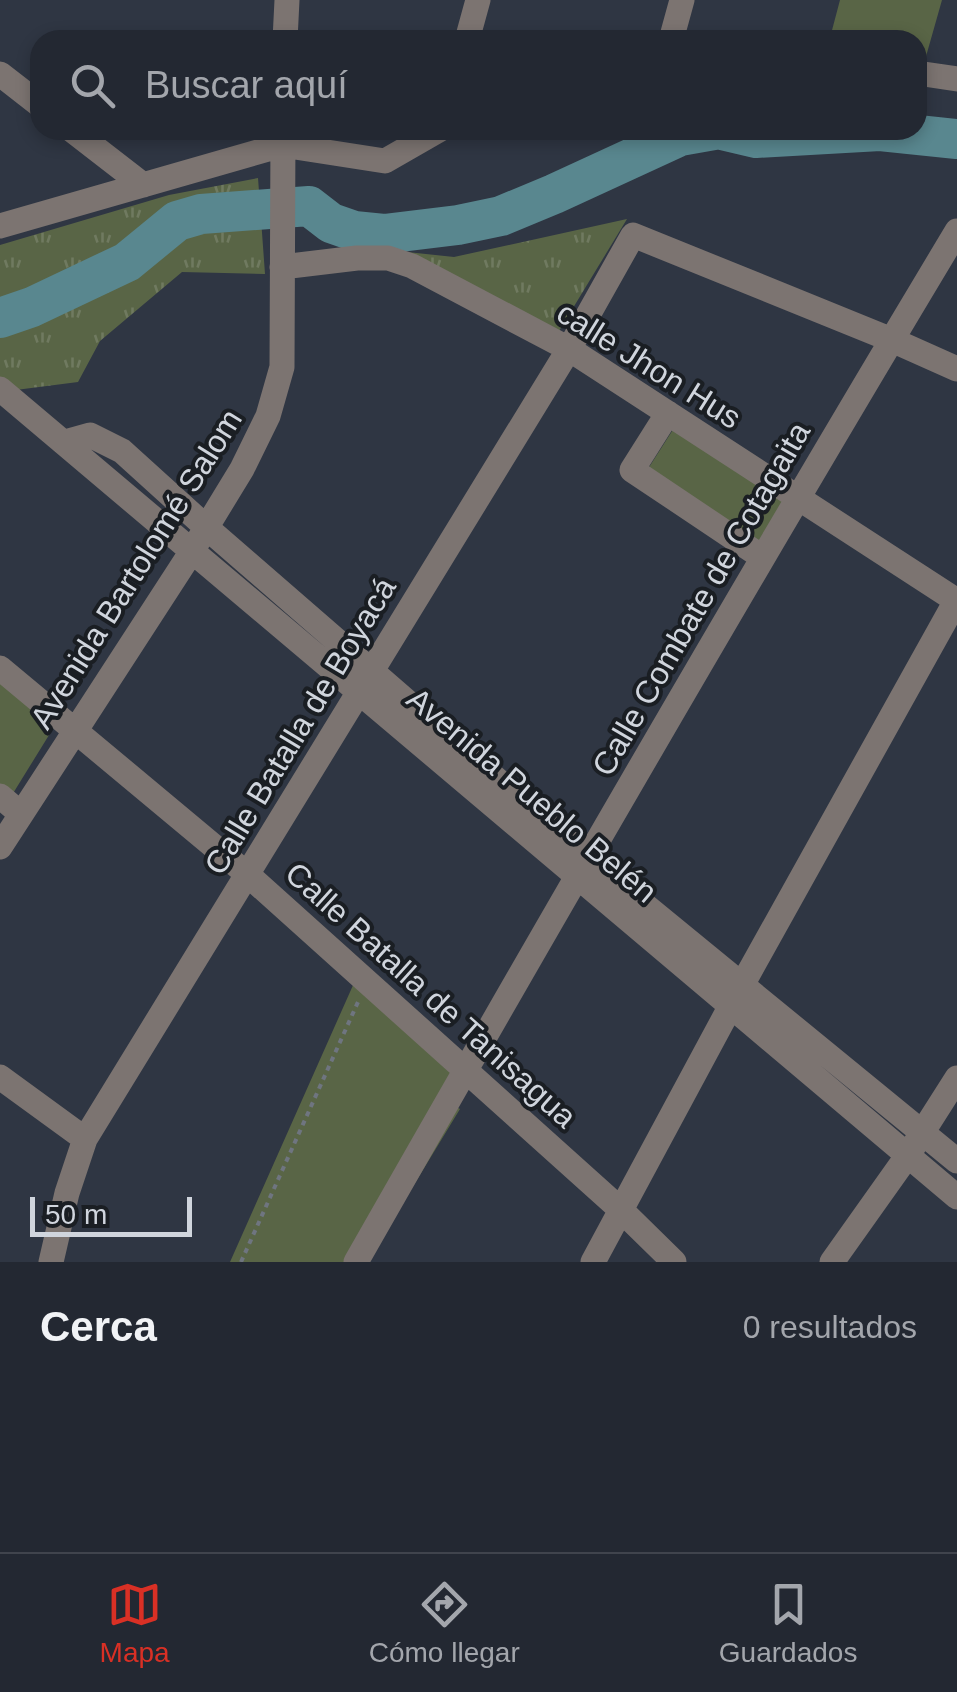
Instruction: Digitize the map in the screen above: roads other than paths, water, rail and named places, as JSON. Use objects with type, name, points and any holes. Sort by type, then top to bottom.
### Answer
[{"type":"street","points":[[285,30],[286,0]]},
{"type":"street","points":[[470,30],[478,0]]},
{"type":"street","points":[[674,30],[682,0]]},
{"type":"street","points":[[0,74],[30,97]]},
{"type":"street","points":[[927,75],[957,79]]},
{"type":"street","points":[[85,140],[143,185]]},
{"type":"street","points":[[0,226],[143,185],[273,140]]},
{"type":"street","name":"Avenida Bartolomé Salom","points":[[0,847],[192,552],[242,469],[268,416],[282,367],[282,140]]},
{"type":"street","points":[[295,140],[385,161],[421,140]]},
{"type":"street","name":"Calle Combate de Cotagaita","points":[[356,1262],[762,557],[957,231]]},
{"type":"street","name":"Calle Batalla de Boyacá","points":[[51,1262],[66,1193],[85,1138],[569,349],[632,235],[892,340]]},
{"type":"street","name":"calle Jhon Hus","points":[[282,268],[357,258],[388,258],[412,266],[569,349],[957,600]]},
{"type":"street","points":[[892,340],[957,370]]},
{"type":"street","name":"Avenida Pueblo Belén","points":[[0,388],[192,552],[365,681]]},
{"type":"street","points":[[668,413],[632,470],[762,557]]},
{"type":"street","name":"Avenida Pueblo Belén","points":[[66,442],[90,435],[122,452],[365,681],[736,995],[957,1197]]},
{"type":"street","points":[[594,1262],[736,995],[957,600]]},
{"type":"street","name":"Calle Batalla de Tanisagua","points":[[0,668],[248,874],[622,1210],[674,1262]]},
{"type":"street","points":[[0,796],[22,814]]},
{"type":"street","name":"Avenida Pueblo Belén","points":[[736,995],[957,1161]]},
{"type":"street","points":[[0,1076],[85,1138]]},
{"type":"street","points":[[832,1262],[957,1078]]},
{"type":"waterway","points":[[927,136],[957,139]]},
{"type":"waterway","points":[[0,318],[127,262],[177,221],[201,214],[309,206],[331,223],[354,231],[384,234],[458,225],[501,216],[671,140]]}]
